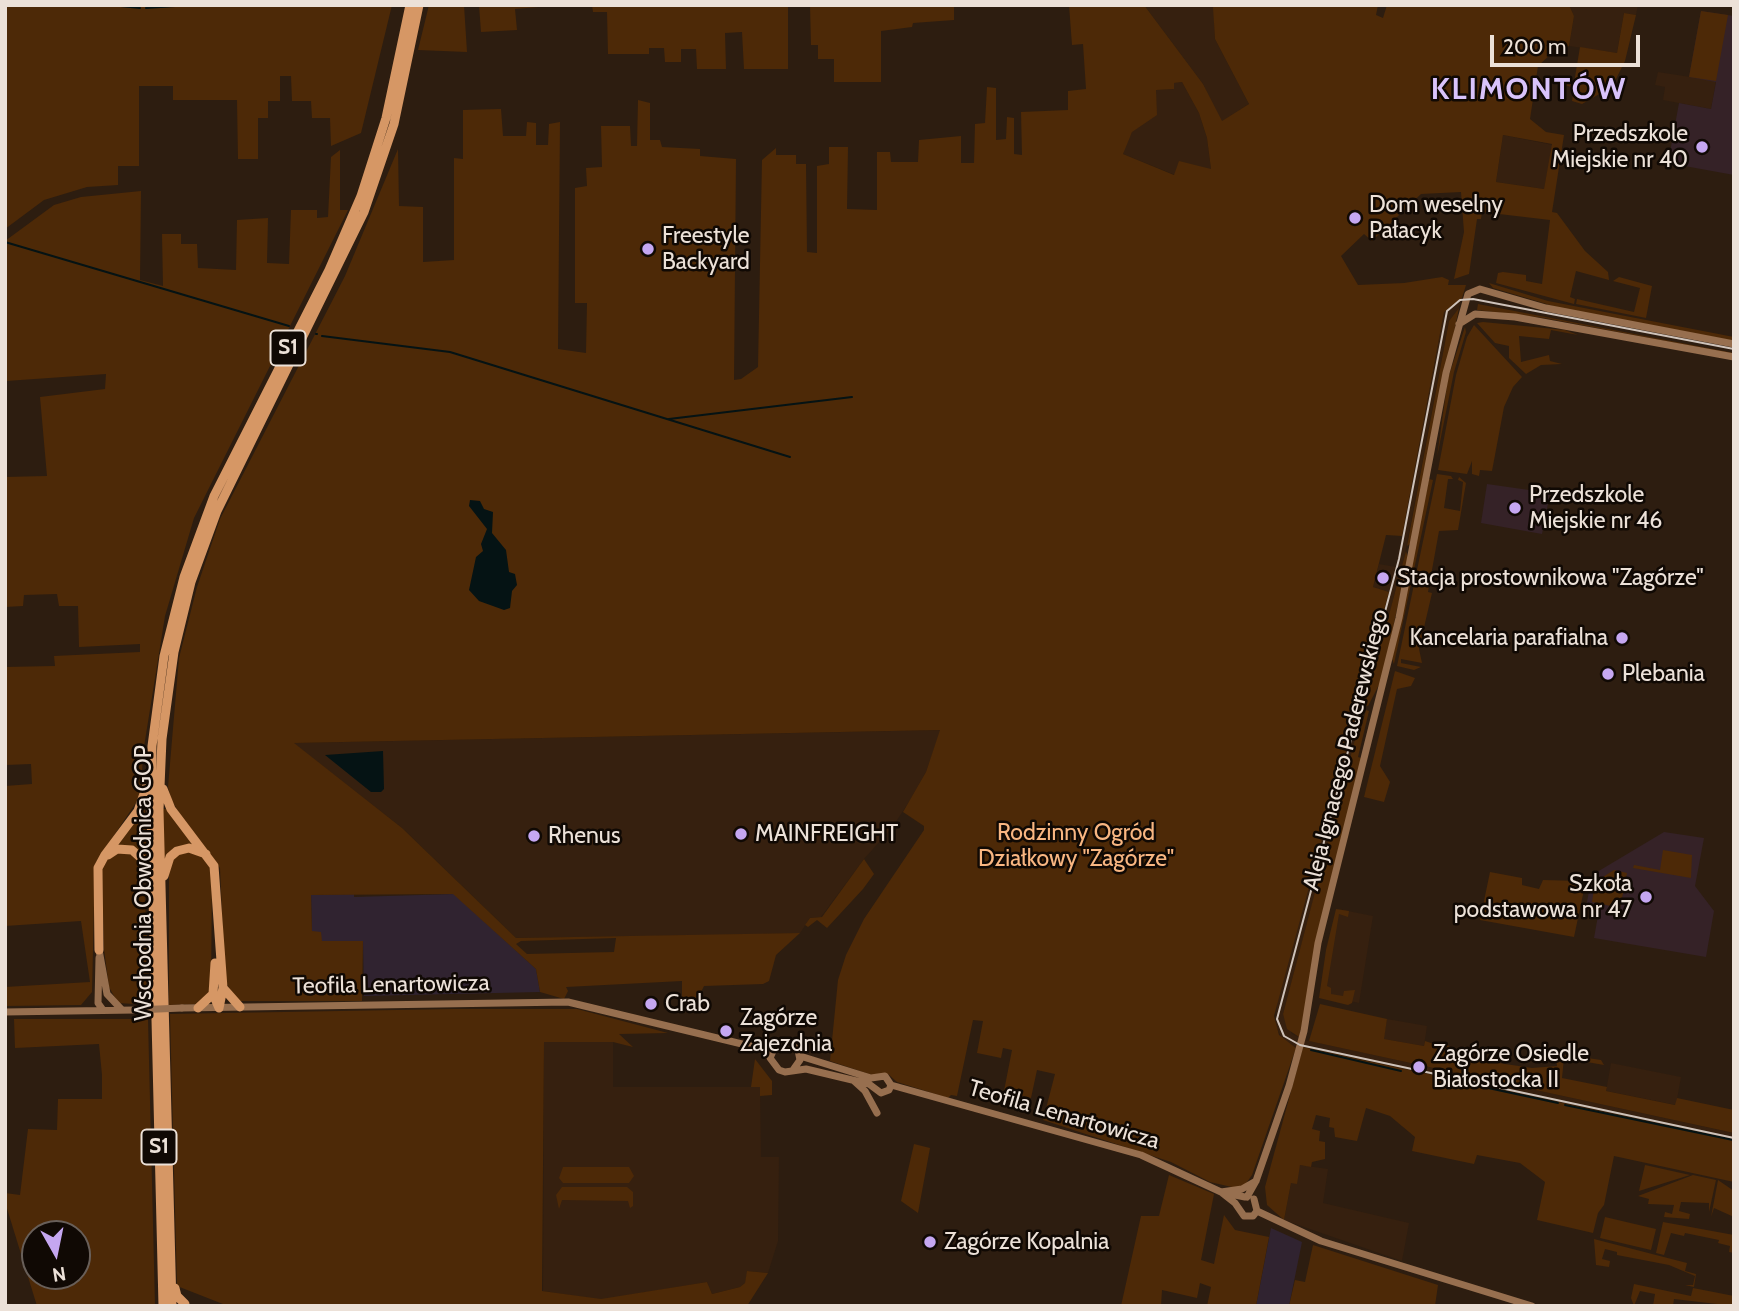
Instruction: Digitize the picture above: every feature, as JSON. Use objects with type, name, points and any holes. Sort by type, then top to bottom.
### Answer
[{"type":"highway","name":"Wschodnia Obwodnica GOP","points":[[172,1306],[151,763],[164,656],[193,550],[225,471],[329,270],[362,196],[386,118],[410,5]]},
{"type":"highway","name":"Wschodnia Obwodnica GOP","points":[[163,1306],[156,885],[165,705],[174,652],[191,582],[226,490],[364,212],[394,124],[419,5]]},
{"type":"highway","points":[[99,950],[97,877],[102,860],[140,807],[151,763]]},
{"type":"highway","points":[[160,774],[171,809],[208,856],[215,870],[217,938],[223,988],[219,1008]]},
{"type":"highway","points":[[156,885],[177,851],[194,848],[208,856]]},
{"type":"highway","points":[[102,860],[114,850],[132,850],[142,859],[156,885]]},
{"type":"highway","points":[[217,938],[213,994],[219,1008]]},
{"type":"highway","points":[[223,988],[240,1007]]},
{"type":"highway","points":[[198,1008],[213,994]]},
{"type":"highway","points":[[172,1272],[177,1296],[185,1304]]},
{"type":"street","points":[[1475,314],[1465,302],[1468,294],[1480,289],[1546,308],[1734,344]]},
{"type":"street","name":"Aleja Ignacego Paderewskiego","points":[[1249,1198],[1289,1086],[1308,1015],[1318,943],[1399,618],[1465,302]]},
{"type":"street","points":[[1459,325],[1475,314],[1546,321],[1734,357]]},
{"type":"street","points":[[99,950],[103,1010]]},
{"type":"street","points":[[102,990],[123,1010]]},
{"type":"street","points":[[78,1011],[102,990]]},
{"type":"street","name":"Teofila Lenartowicza","points":[[5,1012],[568,1002],[771,1051]]},
{"type":"street","points":[[793,1070],[800,1056],[797,1047],[788,1042],[779,1043],[771,1051],[771,1061],[776,1069],[785,1072],[806,1069],[854,1081],[876,1083],[887,1077],[891,1085],[884,1093],[876,1083],[800,1056]]},
{"type":"street","points":[[854,1081],[865,1091],[877,1113]]},
{"type":"street","name":"Teofila Lenartowicza","points":[[891,1085],[1141,1155],[1221,1192],[1249,1198]]},
{"type":"street","points":[[1221,1192],[1242,1189],[1256,1181]]},
{"type":"street","name":"Teofila Lenartowicza","points":[[1221,1192],[1238,1207]]},
{"type":"street","points":[[1257,1211],[1247,1217],[1238,1207],[1249,1198],[1257,1211],[1321,1241],[1532,1306]]},
{"type":"shaded area","points":[[1144,5],[1219,5],[1214,7],[1215,39],[1249,104],[1221,122],[1203,84]]},
{"type":"shaded area","points":[[1569,5],[1638,5],[1636,15],[1624,13],[1617,53],[1569,46],[1574,16]]},
{"type":"shaded area","points":[[1701,11],[1734,16],[1734,175],[1668,163],[1679,103],[1711,109],[1716,82],[1689,77]]},
{"type":"shaded area","points":[[1658,72],[1716,81],[1711,109],[1663,100],[1665,87],[1655,85]]},
{"type":"shaded area","points":[[1182,82],[1199,113],[1207,138],[1211,169],[1175,175],[1123,154],[1125,144],[1156,90],[1173,89],[1173,83]]},
{"type":"shaded area","points":[[1503,135],[1553,145],[1544,189],[1496,182]]},
{"type":"shaded area","points":[[1462,298],[1459,308],[1449,321],[1404,559],[1283,1014],[1292,1034],[1299,1037],[1296,1048],[1283,1040],[1276,1027],[1277,999],[1389,592],[1373,587],[1379,564],[1396,567],[1444,311]]},
{"type":"shaded area","name":"Przedszkole Miejskie nr 46","points":[[1487,484],[1550,493],[1542,534],[1481,523]]},
{"type":"shaded area","points":[[470,500],[480,501],[484,509],[493,512],[492,533],[506,550],[509,572],[515,574],[517,585],[512,591],[510,608],[504,610],[479,601],[469,590],[476,557],[483,551],[481,544],[487,529],[469,506]]},
{"type":"shaded area","points":[[941,730],[926,772],[911,799],[891,829],[864,859],[821,917],[810,918],[800,933],[726,935],[516,938],[402,828],[293,743]]},
{"type":"shaded area","points":[[383,751],[384,789],[381,792],[371,792],[325,755]]},
{"type":"shaded area","name":"Szkoła podstawowa nr 47","points":[[1664,832],[1704,838],[1695,886],[1714,911],[1706,957],[1594,938],[1599,910],[1586,907],[1592,875]]},
{"type":"shaded area","points":[[354,894],[354,897],[454,894],[536,969],[540,992],[364,996],[363,941],[322,941],[312,932],[311,895]]},
{"type":"shaded area","points":[[1338,909],[1373,916],[1359,1003],[1322,995]]},
{"type":"shaded area","points":[[1387,1019],[1427,1026],[1424,1046],[1383,1039]]},
{"type":"shaded area","points":[[1305,1040],[1734,1133],[1734,1140],[1303,1047]]},
{"type":"shaded area","points":[[544,1041],[613,1042],[613,1087],[760,1087],[761,1157],[779,1157],[778,1241],[768,1273],[748,1271],[745,1283],[740,1287],[712,1294],[707,1282],[601,1300],[543,1291]]},
{"type":"shaded area","points":[[1611,1063],[1681,1077],[1676,1105],[1606,1091]]},
{"type":"shaded area","points":[[1300,1165],[1328,1169],[1323,1203],[1409,1223],[1402,1261],[1284,1220],[1291,1183]]},
{"type":"shaded area","points":[[1271,1228],[1302,1242],[1289,1306],[1256,1306]]},
{"type":"green space","points":[[5,5],[392,5],[361,133],[331,146],[330,118],[312,118],[311,101],[292,101],[291,76],[280,76],[280,101],[268,101],[268,118],[258,118],[258,159],[238,159],[237,100],[173,100],[173,86],[139,86],[139,166],[118,166],[118,185],[87,187],[44,200],[5,229]]},
{"type":"green space","points":[[429,5],[464,5],[467,52],[418,50]]},
{"type":"green space","points":[[479,5],[562,5],[515,9],[517,30],[481,32]]},
{"type":"green space","points":[[592,5],[788,5],[788,69],[744,69],[742,32],[725,33],[726,69],[697,69],[696,49],[681,49],[681,62],[665,62],[664,48],[649,48],[649,54],[608,54],[607,12],[593,12]]},
{"type":"green space","points":[[810,5],[954,5],[954,20],[913,23],[912,27],[881,31],[881,82],[834,82],[834,59],[818,59],[818,45],[811,45]]},
{"type":"green space","name":"Rodzinny Ogród Działkowy \"Zagórze\"","points":[[1069,5],[1144,5],[1203,84],[1222,121],[1249,104],[1215,39],[1213,7],[1219,5],[1378,5],[1376,15],[1383,18],[1387,5],[1569,5],[1574,16],[1569,46],[1552,53],[1538,66],[1530,119],[1546,132],[1564,135],[1552,212],[1557,213],[1585,251],[1608,272],[1609,280],[1576,271],[1570,297],[1575,299],[1574,304],[1496,283],[1498,273],[1503,272],[1526,275],[1526,281],[1542,284],[1550,220],[1482,212],[1481,219],[1477,219],[1469,274],[1454,279],[1464,232],[1461,192],[1421,194],[1372,241],[1364,234],[1341,256],[1358,285],[1404,283],[1442,277],[1449,280],[1448,285],[1466,285],[1462,298],[1444,312],[1402,536],[1386,535],[1373,587],[1389,592],[1274,1016],[1279,1035],[1296,1048],[1252,1175],[1245,1185],[1236,1188],[1210,1182],[1171,1162],[1043,1120],[1055,1074],[1037,1070],[1031,1098],[1004,1091],[1012,1050],[1003,1048],[1001,1058],[977,1053],[983,1021],[973,1020],[957,1096],[951,1095],[948,1098],[897,1082],[888,1074],[875,1076],[830,1061],[838,980],[846,955],[864,919],[924,830],[924,826],[903,812],[926,772],[940,730],[294,743],[402,828],[516,938],[800,933],[776,955],[769,981],[763,984],[704,986],[697,1000],[685,1004],[682,1003],[682,981],[566,987],[568,991],[564,999],[540,992],[536,969],[453,894],[311,895],[312,931],[321,932],[322,941],[363,941],[362,1001],[237,1001],[225,981],[220,868],[182,818],[171,799],[168,787],[179,658],[197,587],[220,519],[345,276],[398,149],[399,206],[423,207],[423,262],[454,260],[454,158],[463,159],[463,110],[501,109],[503,136],[526,136],[527,122],[536,123],[536,145],[548,145],[549,124],[560,122],[558,349],[586,353],[587,303],[575,303],[575,188],[587,186],[586,168],[602,167],[601,126],[630,126],[631,146],[637,146],[638,100],[650,103],[650,140],[660,140],[662,147],[700,149],[700,156],[736,159],[734,380],[741,379],[758,367],[762,160],[776,148],[776,155],[796,155],[796,164],[806,164],[807,252],[817,253],[817,166],[829,164],[829,147],[848,147],[847,209],[877,210],[877,152],[890,152],[891,162],[918,162],[919,140],[961,136],[961,163],[974,163],[975,124],[985,123],[987,87],[996,88],[996,140],[1006,139],[1007,117],[1014,118],[1014,154],[1022,155],[1021,112],[1068,110],[1068,91],[1086,89],[1083,44],[1072,45]],"holes":[[[1182,82],[1199,113],[1207,138],[1211,169],[1179,161],[1174,175],[1123,154],[1132,132],[1157,115],[1156,90],[1174,89],[1174,83]],[[1503,135],[1552,144],[1544,189],[1496,182]],[[616,938],[614,952],[527,954],[516,944],[521,941]]]},
{"type":"green space","points":[[1701,11],[1728,15],[1716,81],[1689,77]]},
{"type":"green space","points":[[1624,13],[1636,15],[1625,61],[1615,81],[1608,89],[1582,104],[1572,101],[1574,88],[1565,85],[1565,82],[1574,83],[1580,47],[1617,53]]},
{"type":"green space","points":[[340,150],[340,210],[348,210],[194,518],[165,616],[143,753],[141,795],[95,864],[92,992],[81,1005],[5,1006],[5,987],[90,982],[81,921],[5,926],[5,786],[32,784],[31,764],[5,765],[5,667],[55,666],[54,656],[140,652],[140,644],[79,647],[78,606],[59,606],[57,594],[24,595],[23,606],[5,607],[5,477],[47,476],[40,397],[105,389],[106,374],[6,381],[5,241],[54,205],[81,197],[141,191],[140,280],[163,286],[162,234],[181,234],[181,244],[197,244],[198,268],[236,270],[237,220],[268,218],[267,263],[289,264],[291,210],[317,210],[317,218],[328,217],[331,157]]},
{"type":"green space","points":[[1619,277],[1652,286],[1646,318],[1576,304],[1577,299],[1634,312],[1640,288],[1613,281]]},
{"type":"green space","points":[[1489,283],[1548,301],[1734,337],[1734,341],[1560,308],[1493,288]]},
{"type":"green space","points":[[1478,304],[1734,354],[1544,318],[1477,310]]},
{"type":"green space","points":[[1459,308],[1411,543],[1407,546],[1449,321]]},
{"type":"green space","points":[[1477,323],[1565,330],[1578,335],[1551,330],[1549,339],[1519,336],[1521,362],[1549,355],[1550,361],[1562,364],[1541,365],[1526,374],[1509,358],[1509,346],[1495,343]]},
{"type":"green space","points":[[1474,325],[1522,377],[1513,387],[1504,407],[1492,471],[1480,470],[1479,476],[1472,474],[1472,461],[1467,474],[1438,470],[1456,375],[1467,337]]},
{"type":"green space","points":[[1465,327],[1466,332],[1454,372],[1437,457],[1448,378]]},
{"type":"green space","points":[[1437,474],[1451,476],[1453,479],[1448,479],[1444,508],[1460,511],[1463,482],[1458,480],[1459,477],[1466,483],[1458,530],[1439,531],[1428,592],[1432,593],[1419,649],[1422,663],[1401,659],[1401,663],[1421,667],[1414,670],[1397,666]]},
{"type":"green space","points":[[1429,479],[1433,480],[1394,664],[1392,659]]},
{"type":"green space","points":[[1406,551],[1408,558],[1382,679],[1368,706],[1365,705]]},
{"type":"green space","points":[[1395,671],[1415,678],[1411,686],[1397,689],[1380,766],[1390,782],[1384,802],[1364,797]]},
{"type":"green space","points":[[1366,710],[1369,711],[1358,757],[1361,758],[1299,1037],[1287,1029],[1283,1014],[1356,736],[1359,737]]},
{"type":"green space","points":[[163,809],[168,809],[198,847],[191,846],[164,866]]},
{"type":"green space","points":[[141,810],[145,810],[147,863],[143,855],[113,848]]},
{"type":"green space","points":[[1663,850],[1692,855],[1691,878],[1633,868],[1634,865],[1660,870]]},
{"type":"green space","points":[[124,851],[138,858],[143,867],[151,1005],[118,1003],[109,987],[104,949],[102,869],[106,860],[116,852]]},
{"type":"green space","points":[[187,851],[204,856],[212,872],[211,991],[200,1004],[169,1005],[169,863],[174,856]]},
{"type":"green space","points":[[864,859],[874,874],[863,889],[827,928],[817,920],[808,927],[805,925],[810,918],[822,917]]},
{"type":"green space","points":[[1614,870],[1627,873],[1620,908],[1592,902],[1595,882]]},
{"type":"green space","points":[[1490,872],[1522,878],[1522,885],[1539,889],[1543,880],[1580,881],[1585,885],[1574,937],[1480,920]]},
{"type":"green space","points":[[1336,909],[1349,911],[1348,917],[1339,914],[1327,986],[1331,988],[1331,994],[1343,996],[1344,991],[1355,990],[1352,1003],[1348,1005],[1319,998],[1326,950]]},
{"type":"green space","points":[[1320,1004],[1387,1019],[1384,1039],[1424,1046],[1425,1041],[1443,1047],[1444,1042],[1460,1055],[1472,1059],[1532,1068],[1557,1066],[1556,1058],[1567,1055],[1601,1060],[1604,1065],[1564,1058],[1562,1078],[1607,1087],[1606,1091],[1675,1105],[1677,1098],[1734,1110],[1734,1133],[1309,1041]]},
{"type":"green space","points":[[577,1009],[668,1033],[619,1034],[633,1047],[613,1042],[544,1042],[542,1291],[601,1299],[707,1282],[712,1294],[740,1287],[745,1283],[747,1271],[768,1273],[747,1306],[228,1306],[177,1286],[170,1014]]},
{"type":"green space","points":[[14,1019],[148,1019],[155,1306],[37,1306],[32,1290],[91,1290],[91,1220],[21,1220],[21,1254],[5,1202],[5,1193],[20,1195],[28,1129],[57,1130],[58,1099],[102,1099],[99,1044],[15,1048]]},
{"type":"green space","points":[[1303,1047],[1734,1140],[1734,1182],[1614,1156],[1604,1205],[1598,1213],[1593,1233],[1537,1220],[1545,1182],[1520,1163],[1477,1155],[1474,1164],[1412,1151],[1415,1137],[1390,1116],[1366,1108],[1357,1141],[1335,1137],[1334,1128],[1329,1127],[1330,1118],[1316,1115],[1312,1129],[1320,1131],[1319,1141],[1325,1142],[1325,1159],[1312,1162],[1311,1167],[1300,1165],[1297,1184],[1291,1183],[1284,1220],[1267,1205],[1265,1187]]},
{"type":"green space","points":[[755,1059],[772,1081],[772,1095],[760,1096],[760,1087],[751,1087]]},
{"type":"green space","points":[[914,1144],[930,1148],[918,1213],[901,1201]]},
{"type":"green space","points":[[1645,1165],[1690,1175],[1639,1191]]},
{"type":"green space","points":[[563,1167],[629,1167],[634,1176],[629,1183],[563,1183],[559,1178]]},
{"type":"green space","points":[[1169,1175],[1214,1194],[1201,1260],[1214,1264],[1224,1215],[1235,1230],[1269,1237],[1256,1306],[1207,1306],[1211,1287],[1200,1283],[1197,1298],[1162,1290],[1161,1306],[1121,1306],[1141,1216],[1159,1216]]},
{"type":"green space","points":[[1693,1175],[1716,1180],[1709,1212],[1709,1203],[1681,1202],[1679,1211],[1690,1214],[1689,1219],[1664,1217],[1665,1212],[1672,1214],[1674,1205],[1648,1204],[1649,1199],[1638,1196]]},
{"type":"green space","points":[[1718,1180],[1734,1191],[1734,1217],[1714,1208],[1711,1217]]},
{"type":"green space","points":[[562,1187],[627,1187],[633,1192],[633,1206],[630,1208],[628,1201],[562,1200],[559,1209],[556,1195]]},
{"type":"green space","points":[[1605,1217],[1656,1229],[1651,1250],[1600,1238]]},
{"type":"green space","points":[[1663,1222],[1734,1235],[1734,1253],[1729,1252],[1730,1246],[1718,1243],[1719,1240],[1671,1233],[1664,1255],[1656,1253]]},
{"type":"green space","points":[[1594,1239],[1687,1263],[1685,1271],[1696,1274],[1694,1287],[1685,1285],[1693,1285],[1695,1276],[1669,1265],[1617,1255],[1617,1252],[1605,1249],[1602,1259],[1610,1261],[1609,1267],[1596,1265]]},
{"type":"green space","points":[[1313,1245],[1438,1285],[1435,1306],[1289,1306],[1295,1280],[1305,1282]]},
{"type":"green space","points":[[1634,1284],[1691,1296],[1693,1288],[1734,1296],[1734,1306],[1674,1299],[1673,1306],[1653,1306],[1655,1294],[1640,1291],[1634,1306],[1631,1298]]},
{"type":"waterway","points":[[111,5],[140,8]]},
{"type":"waterway","points":[[146,8],[190,5]]},
{"type":"waterway","points":[[5,242],[289,326]]},
{"type":"waterway","points":[[322,336],[450,352],[790,457]]},
{"type":"waterway","points":[[669,419],[852,397]]},
{"type":"waterway","points":[[1311,1050],[1401,1071]]},
{"type":"waterway","points":[[1437,1077],[1558,1103]]},
{"type":"waterway","points":[[1565,1105],[1733,1140]]},
{"type":"tram line","points":[[1734,349],[1473,299],[1460,300],[1447,311],[1399,559],[1277,1019],[1284,1036],[1300,1045],[1734,1138]]},
{"type":"place","name":"Przedszkole Miejskie nr 40","points":[[1702,147]]},
{"type":"place","name":"Dom weselny Pałacyk","points":[[1355,218]]},
{"type":"place","name":"Freestyle Backyard","points":[[648,249]]},
{"type":"place","name":"Przedszkole Miejskie nr 46","points":[[1515,508]]},
{"type":"place","name":"Stacja prostownikowa \"Zagórze\"","points":[[1383,578]]},
{"type":"place","name":"Kancelaria parafialna","points":[[1622,638]]},
{"type":"place","name":"Plebania","points":[[1608,674]]},
{"type":"place","name":"MAINFREIGHT","points":[[741,834]]},
{"type":"place","name":"Rhenus","points":[[534,836]]},
{"type":"place","name":"Szkoła podstawowa nr 47","points":[[1646,897]]},
{"type":"place","name":"Crab","points":[[651,1004]]},
{"type":"place","name":"Zagórze Zajezdnia","points":[[726,1031]]},
{"type":"place","name":"Zagórze Osiedle Białostocka II","points":[[1419,1067]]},
{"type":"place","name":"Zagórze Kopalnia","points":[[930,1242]]},
{"type":"district","name":"KLIMONTÓW","points":[[1529,90]]}]
